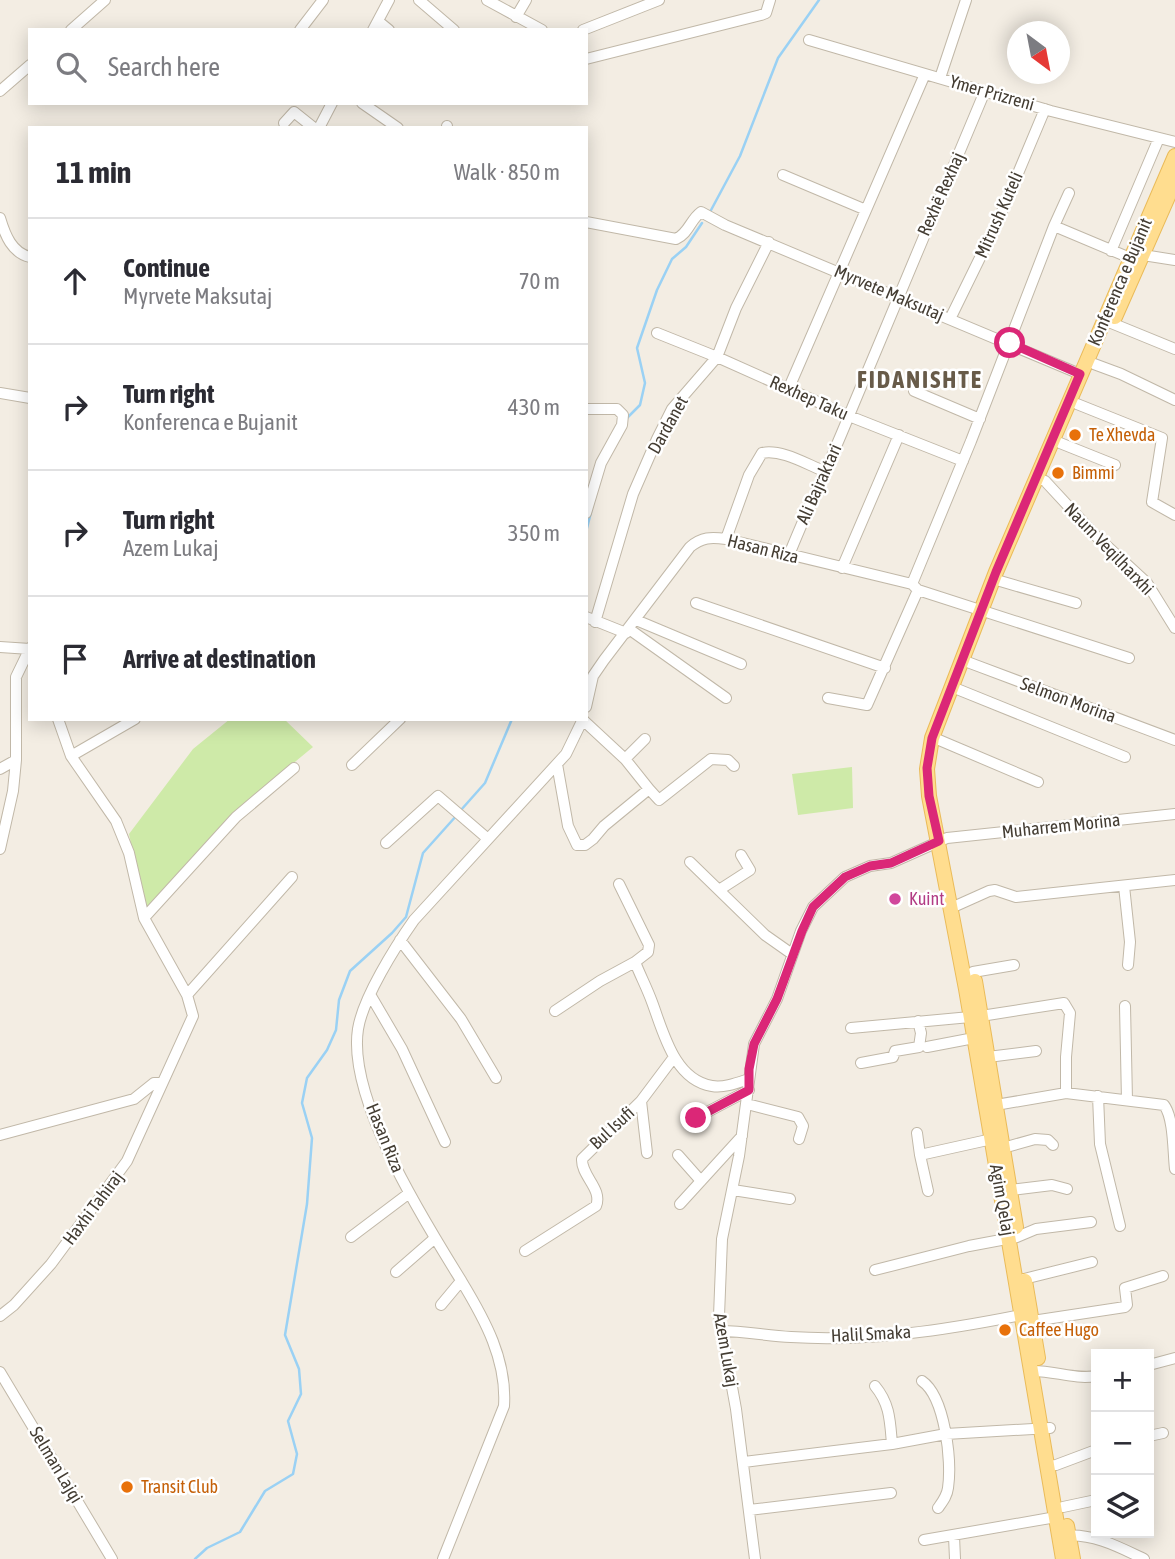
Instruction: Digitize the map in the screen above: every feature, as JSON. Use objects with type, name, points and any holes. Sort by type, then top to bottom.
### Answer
[{"type":"main road","name":"Konferenca e Bujanit","points":[[943,839],[929,796],[927,768],[932,738],[1040,480],[1060,443],[1094,364],[1108,322],[1175,156]]},
{"type":"main road","name":"Konferenca e Bujanit","points":[[1134,258],[1172,198],[1175,181]]},
{"type":"main road","name":"Konferenca e Bujanit","points":[[984,612],[1000,581],[1080,374],[1108,322]]},
{"type":"main road","name":"Konferenca e Bujanit","points":[[943,839],[936,783],[939,740],[955,688]]},
{"type":"main road","name":"Agim Qelaj","points":[[943,839],[976,1015],[988,1057],[991,1106]]},
{"type":"main road","name":"Agim Qelaj","points":[[955,905],[973,972],[971,989]]},
{"type":"main road","name":"Agim Qelaj","points":[[976,1015],[974,1038],[991,1106],[1064,1536],[1073,1559]]},
{"type":"main road","name":"Agim Qelaj","points":[[997,1144],[1011,1190],[1013,1238],[1024,1279],[1026,1320]]},
{"type":"main road","name":"Agim Qelaj","points":[[1063,1559],[1064,1536]]},
{"type":"street","points":[[302,28],[323,0]]},
{"type":"street","points":[[375,0],[387,4],[376,25]]},
{"type":"street","points":[[419,0],[452,28]]},
{"type":"street","points":[[487,0],[538,28]]},
{"type":"street","points":[[516,17],[526,0]]},
{"type":"street","points":[[588,28],[659,0]]},
{"type":"street","points":[[588,58],[761,15],[766,13],[770,0]]},
{"type":"street","points":[[940,78],[963,1]]},
{"type":"street","points":[[73,28],[98,2]]},
{"type":"street","name":"Ymer Prizreni","points":[[809,40],[1045,109],[1175,142]]},
{"type":"street","points":[[0,91],[28,67]]},
{"type":"street","points":[[788,390],[925,74]]},
{"type":"street","name":"Rexhë Rexhaj","points":[[897,296],[985,91]]},
{"type":"street","points":[[317,126],[331,105]]},
{"type":"street","points":[[365,105],[395,126]]},
{"type":"street","name":"Mitrush Kuteli","points":[[950,319],[998,221],[1045,109]]},
{"type":"street","points":[[284,123],[294,111],[313,126]]},
{"type":"street","points":[[1111,250],[1159,138]]},
{"type":"street","points":[[783,175],[866,210]]},
{"type":"street","points":[[828,698],[867,705],[885,668],[1054,226],[1069,194]]},
{"type":"street","name":"Myrvete Maksutaj","points":[[588,222],[676,239],[683,236],[695,216],[701,212],[724,225],[1080,374]]},
{"type":"street","points":[[0,218],[6,236],[20,255],[28,257]]},
{"type":"street","points":[[1054,226],[1134,258],[1175,261]]},
{"type":"street","name":"Dardanet","points":[[591,619],[633,494],[657,439],[672,410],[717,356],[736,308],[769,242]]},
{"type":"street","name":"Ali Bajraktari","points":[[789,555],[897,296]]},
{"type":"street","points":[[1108,322],[1175,349]]},
{"type":"street","name":"Rexhep Taku","points":[[657,333],[717,356],[849,416],[963,461]]},
{"type":"street","points":[[1094,364],[1175,400]]},
{"type":"street","points":[[914,391],[980,419]]},
{"type":"street","points":[[0,393],[28,398]]},
{"type":"street","points":[[1077,404],[1162,438],[1152,502],[1175,515]]},
{"type":"street","points":[[588,410],[617,409],[623,415],[622,425],[601,463],[588,506]]},
{"type":"street","points":[[842,568],[899,435]]},
{"type":"street","points":[[1060,443],[1115,465]]},
{"type":"street","points":[[726,539],[750,475],[762,453],[786,456],[824,471]]},
{"type":"street","name":"Naum Veqilharxhi","points":[[1040,480],[1147,583],[1175,627]]},
{"type":"street","name":"Hasan Riza","points":[[588,698],[593,676],[690,547],[699,540],[711,537],[915,587],[1129,658]]},
{"type":"street","points":[[1000,581],[1076,603]]},
{"type":"street","points":[[696,603],[885,668]]},
{"type":"street","points":[[591,619],[627,631],[726,698]]},
{"type":"street","points":[[636,620],[741,664]]},
{"type":"street","points":[[0,648],[28,649]]},
{"type":"street","points":[[0,849],[13,791],[16,760],[16,677],[28,653]]},
{"type":"street","name":"Selmon Morina","points":[[965,662],[1174,740]]},
{"type":"street","points":[[955,688],[1125,757]]},
{"type":"street","name":"Haxhi Tahiraj","points":[[0,1316],[14,1305],[51,1264],[127,1161],[193,1016],[187,995],[144,918],[129,853],[116,821],[71,756],[59,721]]},
{"type":"street","points":[[71,756],[132,721]]},
{"type":"street","points":[[352,765],[398,721]]},
{"type":"street","name":"Hasan Riza","points":[[443,1559],[504,1406],[505,1388],[488,1325],[408,1194],[375,1118],[358,1060],[359,1027],[364,1009],[400,940],[414,920],[557,764],[572,743],[583,721]]},
{"type":"street","points":[[584,721],[625,759],[659,800],[711,759],[728,760],[734,766]]},
{"type":"street","points":[[625,759],[645,739]]},
{"type":"street","points":[[939,740],[1038,782]]},
{"type":"street","points":[[0,769],[16,760]]},
{"type":"street","points":[[557,764],[568,826],[577,845],[585,845],[593,839],[604,826],[649,789]]},
{"type":"street","points":[[144,918],[236,817],[294,768]]},
{"type":"street","points":[[386,843],[438,796],[488,839]]},
{"type":"street","name":"Muharrem Morina","points":[[943,839],[1175,814]]},
{"type":"street","name":"Azem Lukaj","points":[[755,1559],[744,1462],[718,1302],[722,1239],[742,1136],[754,1044],[777,999],[792,954],[813,907],[845,877],[870,866],[891,863],[943,839]]},
{"type":"street","points":[[719,890],[750,870],[741,855]]},
{"type":"street","points":[[690,862],[765,934],[792,954]]},
{"type":"street","points":[[187,995],[292,877]]},
{"type":"street","points":[[955,905],[995,890],[1016,897],[1175,880]]},
{"type":"street","points":[[555,1011],[648,952],[649,945],[620,884]]},
{"type":"street","points":[[1125,886],[1130,943],[1128,965]]},
{"type":"street","points":[[400,940],[461,1019],[496,1078]]},
{"type":"street","points":[[635,962],[667,1046],[674,1057],[696,1080],[706,1085],[749,1085]]},
{"type":"street","points":[[973,972],[1014,965]]},
{"type":"street","points":[[371,996],[402,1049],[445,1142]]},
{"type":"street","points":[[851,1028],[1064,1003],[1070,1013],[1066,1093]]},
{"type":"street","points":[[1125,1006],[1127,1100]]},
{"type":"street","points":[[861,1063],[887,1059],[892,1057],[895,1051],[919,1047],[918,1021]]},
{"type":"street","points":[[927,1047],[974,1038]]},
{"type":"street","points":[[988,1057],[1036,1051]]},
{"type":"street","name":"Bul Isufi","points":[[525,1251],[596,1206],[597,1193],[583,1170],[582,1158],[641,1101],[674,1057]]},
{"type":"street","points":[[0,1135],[114,1106],[134,1099],[154,1083],[162,1083]]},
{"type":"street","points":[[696,1118],[749,1085]]},
{"type":"street","points":[[991,1106],[1066,1093],[1164,1105],[1173,1124],[1175,1169]]},
{"type":"street","points":[[1098,1096],[1100,1144],[1120,1226]]},
{"type":"street","points":[[641,1101],[647,1153]]},
{"type":"street","points":[[747,1104],[798,1116],[803,1126],[799,1139]]},
{"type":"street","points":[[916,1133],[928,1191]]},
{"type":"street","points":[[680,1204],[742,1136]]},
{"type":"street","name":"Agim Qelaj","points":[[997,1144],[1035,1139],[1048,1140],[1053,1145]]},
{"type":"street","points":[[920,1155],[997,1144]]},
{"type":"street","points":[[678,1155],[701,1181]]},
{"type":"street","name":"Agim Qelaj","points":[[1011,1190],[1052,1185],[1067,1189]]},
{"type":"street","points":[[733,1190],[790,1199]]},
{"type":"street","points":[[351,1237],[408,1194]]},
{"type":"street","name":"Agim Qelaj","points":[[1013,1238],[1036,1229],[1091,1222]]},
{"type":"street","points":[[396,1272],[435,1238]]},
{"type":"street","points":[[875,1270],[1013,1238]]},
{"type":"street","points":[[1024,1279],[1092,1262]]},
{"type":"street","name":"Halil Smaka","points":[[721,1331],[745,1331],[790,1338],[851,1337],[1026,1320],[1125,1307],[1125,1288],[1163,1276]]},
{"type":"street","points":[[441,1305],[461,1281]]},
{"type":"street","points":[[1154,1364],[1175,1358]]},
{"type":"street","points":[[1035,1371],[1080,1378],[1091,1377]]},
{"type":"street","name":"Selman Lajqi","points":[[0,1372],[112,1559]]},
{"type":"street","points":[[922,1381],[939,1405],[946,1434],[948,1488],[938,1508]]},
{"type":"street","points":[[875,1386],[885,1399],[889,1411],[892,1444]]},
{"type":"street","points":[[744,1462],[892,1444],[946,1434],[1045,1429]]},
{"type":"street","points":[[1154,1435],[1163,1433]]},
{"type":"street","points":[[1052,1466],[1091,1452]]},
{"type":"street","points":[[749,1510],[891,1493]]},
{"type":"street","points":[[924,1540],[954,1536],[1060,1512],[1091,1502]]},
{"type":"street","points":[[1064,1536],[1080,1535],[1098,1539],[1144,1559]]},
{"type":"street","points":[[954,1536],[955,1559]]},
{"type":"green space","points":[[228,721],[286,721],[313,747],[267,785],[145,911],[129,834],[193,749]]},
{"type":"green space","points":[[852,767],[853,808],[798,815],[792,774]]},
{"type":"waterway","points":[[710,212],[740,156],[778,58],[819,0]]},
{"type":"waterway","points":[[627,418],[640,405],[645,383],[637,348],[657,290],[672,259],[686,247],[702,223]]},
{"type":"waterway","points":[[588,524],[591,512]]},
{"type":"waterway","points":[[461,810],[485,783],[511,721]]},
{"type":"waterway","points":[[195,1559],[207,1548],[240,1532],[265,1491],[293,1474],[297,1454],[288,1421],[301,1394],[299,1369],[285,1335],[307,1204],[312,1138],[302,1103],[307,1078],[327,1050],[336,1030],[339,1000],[350,971],[406,917],[423,853],[457,815]]},
{"type":"place","name":"Te Xhevda","points":[[1075,435]]},
{"type":"place","name":"Bimmi","points":[[1058,473]]},
{"type":"place","name":"Kuint","points":[[895,899]]},
{"type":"place","name":"Caffee Hugo","points":[[1005,1330]]},
{"type":"place","name":"Transit Club","points":[[127,1487]]},
{"type":"district","name":"FIDANISHTE","points":[[920,380]]},
{"type":"route","points":[[696,1118],[749,1090],[749,1069],[754,1044],[777,999],[813,907],[845,877],[870,866],[891,863],[939,841],[929,796],[927,768],[932,738],[996,572],[1080,374],[1010,343]]}]
